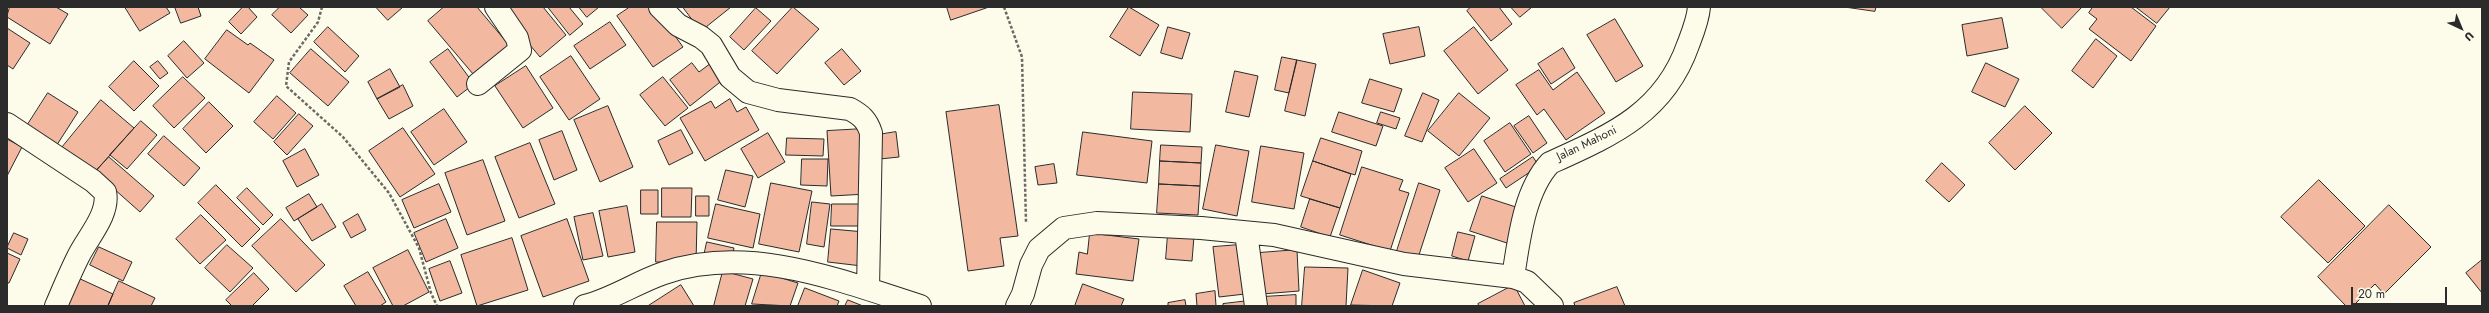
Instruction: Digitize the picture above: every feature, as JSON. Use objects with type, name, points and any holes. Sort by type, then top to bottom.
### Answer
[{"type":"street","points":[[478,84],[520,50],[517,38],[496,7]]},
{"type":"street","points":[[660,7],[678,25],[701,36],[711,45],[730,77],[748,92],[778,100],[850,109],[860,114],[868,123],[871,133],[868,289]]},
{"type":"street","name":"Jalan Mahoni","points":[[1512,277],[1527,210],[1545,168],[1550,163],[1599,141],[1635,119],[1665,90],[1680,68],[1699,12]]},
{"type":"street","points":[[7,124],[102,187],[105,192],[106,203],[101,215],[78,257],[56,306]]},
{"type":"street","points":[[1016,306],[1024,294],[1031,265],[1039,249],[1049,238],[1064,228],[1097,222],[1274,235],[1404,264],[1512,277],[1527,282],[1552,306]]},
{"type":"street","points":[[1246,233],[1256,306]]},
{"type":"street","points":[[586,306],[665,272],[717,262],[763,264],[787,267],[868,289],[920,306]]},
{"type":"path","points":[[322,7],[318,22],[289,62],[286,86],[343,137],[389,193],[419,248],[431,293],[437,306]]},
{"type":"path","points":[[1004,7],[1022,57],[1024,197],[1031,265]]},
{"type":"building","points":[[10,7],[56,7],[68,14],[50,44],[7,17]]},
{"type":"building","points":[[125,7],[166,7],[170,13],[140,31]]},
{"type":"building","points":[[175,7],[198,7],[201,16],[181,23]]},
{"type":"building","points":[[243,7],[248,7],[257,17],[241,34],[229,22]]},
{"type":"building","points":[[280,7],[299,7],[308,15],[291,33],[272,15]]},
{"type":"building","points":[[376,7],[403,7],[388,20]]},
{"type":"building","points":[[444,7],[477,7],[514,51],[479,81],[428,21]]},
{"type":"building","points":[[510,7],[543,7],[566,35],[540,57],[503,13]]},
{"type":"building","points":[[548,7],[569,7],[583,24],[570,35]]},
{"type":"building","points":[[579,7],[599,7],[587,17]]},
{"type":"building","points":[[630,7],[654,7],[683,47],[653,67],[617,16]]},
{"type":"building","points":[[683,7],[731,7],[701,31]]},
{"type":"building","points":[[793,7],[819,29],[777,74],[752,51]]},
{"type":"building","points":[[947,7],[989,7],[951,20]]},
{"type":"building","points":[[1129,7],[1159,25],[1140,56],[1110,37]]},
{"type":"building","points":[[1471,7],[1499,7],[1512,24],[1491,41],[1467,11]]},
{"type":"building","points":[[1511,7],[1532,7],[1520,17]]},
{"type":"building","points":[[1845,7],[1876,7],[1875,11]]},
{"type":"building","points":[[2041,7],[2082,7],[2062,28]]},
{"type":"building","points":[[2093,7],[2131,7],[2156,26],[2131,61],[2089,29],[2097,19],[2089,13]]},
{"type":"building","points":[[2136,7],[2170,7],[2157,23]]},
{"type":"building","points":[[756,8],[771,21],[744,50],[730,37]]},
{"type":"building","points":[[2002,18],[2008,48],[1967,56],[1962,25]]},
{"type":"building","points":[[1615,19],[1643,66],[1616,82],[1587,35]]},
{"type":"building","points":[[610,22],[626,45],[590,69],[574,46]]},
{"type":"building","points":[[328,27],[359,56],[345,72],[314,42]]},
{"type":"building","points":[[1168,27],[1190,33],[1182,59],[1161,53]]},
{"type":"building","points":[[1419,27],[1425,56],[1390,64],[1383,34]]},
{"type":"building","points":[[1474,27],[1508,70],[1478,94],[1444,51]]},
{"type":"building","points":[[7,28],[30,43],[13,69],[7,65]]},
{"type":"building","points":[[227,30],[248,45],[250,43],[274,60],[249,93],[205,59]]},
{"type":"building","points":[[2096,39],[2117,56],[2093,88],[2072,71]]},
{"type":"building","points":[[184,41],[204,63],[187,78],[168,56]]},
{"type":"building","points":[[1563,48],[1575,68],[1551,84],[1538,64]]},
{"type":"building","points":[[311,49],[349,82],[328,106],[290,73]]},
{"type":"building","points":[[448,49],[474,84],[457,97],[430,62]]},
{"type":"building","points":[[842,49],[861,71],[844,85],[825,63]]},
{"type":"building","points":[[571,56],[600,99],[569,120],[540,77]]},
{"type":"building","points":[[1282,57],[1297,60],[1289,93],[1275,90]]},
{"type":"building","points":[[1297,60],[1316,64],[1305,116],[1285,111]]},
{"type":"building","points":[[134,61],[159,86],[134,111],[109,87]]},
{"type":"building","points":[[158,61],[168,73],[160,79],[150,67]]},
{"type":"building","points":[[692,63],[699,72],[711,63],[724,79],[690,106],[670,80]]},
{"type":"building","points":[[1986,63],[2019,79],[2005,107],[1972,92]]},
{"type":"building","points":[[526,66],[553,108],[523,128],[495,86]]},
{"type":"building","points":[[390,69],[400,87],[377,99],[368,82]]},
{"type":"building","points":[[1539,70],[1553,90],[1577,72],[1605,113],[1566,140],[1544,109],[1537,115],[1516,85]]},
{"type":"building","points":[[1235,71],[1258,76],[1249,117],[1226,112]]},
{"type":"building","points":[[183,77],[205,98],[174,128],[153,106]]},
{"type":"building","points":[[663,77],[688,108],[665,126],[640,95]]},
{"type":"building","points":[[1370,79],[1402,89],[1394,112],[1362,103]]},
{"type":"building","points":[[403,85],[413,106],[389,119],[377,99]]},
{"type":"building","points":[[1133,92],[1192,94],[1190,132],[1131,129]]},
{"type":"building","points":[[48,93],[78,112],[53,151],[23,132]]},
{"type":"building","points":[[1423,93],[1439,100],[1422,142],[1405,136]]},
{"type":"building","points":[[1459,93],[1490,118],[1459,156],[1428,131]]},
{"type":"building","points":[[277,96],[296,113],[273,139],[254,122]]},
{"type":"building","points":[[730,99],[737,112],[746,107],[759,130],[705,161],[680,118],[711,101],[715,108]]},
{"type":"building","points":[[101,100],[134,128],[95,172],[60,150]]},
{"type":"building","points":[[209,102],[233,126],[206,153],[183,129]]},
{"type":"building","points":[[999,105],[1018,236],[1000,238],[1004,266],[968,271],[946,112]]},
{"type":"building","points":[[608,106],[633,167],[600,182],[574,120]]},
{"type":"building","points":[[2025,106],[2052,133],[2015,170],[1989,143]]},
{"type":"building","points":[[444,109],[467,142],[434,165],[411,132]]},
{"type":"building","points":[[1339,112],[1383,126],[1376,146],[1332,132]]},
{"type":"building","points":[[1381,112],[1400,118],[1396,129],[1377,123]]},
{"type":"building","points":[[299,114],[313,126],[287,155],[274,142]]},
{"type":"building","points":[[1529,116],[1547,143],[1533,153],[1514,126]]},
{"type":"building","points":[[141,121],[157,135],[127,169],[110,155]]},
{"type":"building","points":[[1510,123],[1531,154],[1505,172],[1484,141]]},
{"type":"building","points":[[403,128],[435,174],[400,197],[369,151]]},
{"type":"building","points":[[863,129],[867,194],[831,196],[827,131]]},
{"type":"building","points":[[681,130],[693,153],[669,165],[658,141]]},
{"type":"building","points":[[562,131],[577,170],[554,180],[539,140]]},
{"type":"building","points":[[896,132],[899,157],[880,159],[877,135]]},
{"type":"building","points":[[1083,132],[1152,141],[1147,183],[1077,175]]},
{"type":"building","points":[[768,133],[785,162],[758,178],[741,149]]},
{"type":"building","points":[[164,136],[200,168],[184,186],[148,154]]},
{"type":"building","points":[[787,138],[824,139],[823,156],[786,155]]},
{"type":"building","points":[[1321,138],[1362,151],[1355,175],[1313,161]]},
{"type":"building","points":[[7,139],[22,147],[7,176]]},
{"type":"building","points":[[530,143],[555,204],[519,218],[495,157]]},
{"type":"building","points":[[1161,145],[1202,147],[1201,163],[1160,161]]},
{"type":"building","points":[[1216,145],[1249,151],[1237,216],[1203,209]]},
{"type":"building","points":[[1261,146],[1304,153],[1294,209],[1252,202]]},
{"type":"building","points":[[305,149],[319,175],[297,187],[283,161]]},
{"type":"building","points":[[1474,149],[1497,183],[1468,202],[1445,168]]},
{"type":"building","points":[[109,157],[154,196],[140,212],[95,172]]},
{"type":"building","points":[[1533,157],[1539,166],[1506,188],[1500,179]]},
{"type":"building","points":[[802,159],[828,159],[827,186],[801,185]]},
{"type":"building","points":[[483,160],[505,221],[467,235],[445,173]]},
{"type":"building","points":[[1160,161],[1201,163],[1200,186],[1159,184]]},
{"type":"building","points":[[1313,161],[1351,174],[1340,208],[1301,196]]},
{"type":"building","points":[[1942,163],[1965,185],[1949,202],[1926,181]]},
{"type":"building","points":[[1054,164],[1057,183],[1038,185],[1035,167]]},
{"type":"building","points":[[1362,167],[1403,180],[1399,190],[1409,193],[1390,251],[1340,235]]},
{"type":"building","points":[[726,170],[753,176],[745,207],[718,200]]},
{"type":"building","points":[[2319,180],[2365,226],[2328,263],[2281,217]]},
{"type":"building","points":[[771,183],[812,191],[799,252],[759,244]]},
{"type":"building","points":[[1419,183],[1440,190],[1417,261],[1396,254]]},
{"type":"building","points":[[439,184],[451,212],[414,228],[402,200]]},
{"type":"building","points":[[1159,184],[1200,186],[1198,215],[1157,213]]},
{"type":"building","points":[[216,185],[260,229],[242,247],[198,203]]},
{"type":"building","points":[[247,188],[273,215],[263,225],[237,198]]},
{"type":"building","points":[[662,188],[692,188],[691,217],[662,217]]},
{"type":"building","points":[[641,190],[658,190],[658,214],[641,214]]},
{"type":"building","points":[[309,194],[317,207],[294,221],[286,208]]},
{"type":"building","points":[[696,196],[709,196],[709,216],[696,216]]},
{"type":"building","points":[[1482,196],[1522,209],[1510,244],[1470,231]]},
{"type":"building","points":[[1310,199],[1340,208],[1330,237],[1301,227]]},
{"type":"building","points":[[812,202],[830,204],[824,247],[807,244]]},
{"type":"building","points":[[322,204],[336,227],[312,241],[298,219]]},
{"type":"building","points":[[716,204],[760,214],[753,248],[708,238]]},
{"type":"building","points":[[832,204],[866,204],[866,226],[831,226]]},
{"type":"building","points":[[2389,205],[2431,247],[2384,294],[2375,284],[2353,306],[2346,306],[2318,277]]},
{"type":"building","points":[[627,206],[635,252],[608,257],[599,211]]},
{"type":"building","points":[[593,213],[603,256],[583,260],[574,217]]},
{"type":"building","points":[[358,214],[366,230],[351,238],[343,223]]},
{"type":"building","points":[[201,215],[226,240],[200,264],[176,239]]},
{"type":"building","points":[[281,219],[325,265],[296,292],[252,246]]},
{"type":"building","points":[[446,219],[458,248],[426,262],[414,233]]},
{"type":"building","points":[[567,219],[589,281],[543,297],[521,236]]},
{"type":"building","points":[[657,222],[697,222],[696,263],[656,262]]},
{"type":"building","points":[[831,229],[865,232],[862,266],[828,262]]},
{"type":"building","points":[[1458,232],[1475,236],[1468,261],[1452,256]]},
{"type":"building","points":[[14,233],[28,239],[21,255],[7,248]]},
{"type":"building","points":[[1090,233],[1139,239],[1133,281],[1076,274],[1079,252],[1087,254]]},
{"type":"building","points":[[1168,234],[1194,236],[1192,261],[1166,259]]},
{"type":"building","points":[[512,238],[528,290],[477,306],[461,255]]},
{"type":"building","points":[[707,242],[734,248],[731,262],[704,256]]},
{"type":"building","points":[[227,245],[253,268],[230,292],[205,268]]},
{"type":"building","points":[[1239,245],[1245,294],[1219,297],[1213,247]]},
{"type":"building","points":[[99,247],[132,262],[123,281],[90,265]]},
{"type":"building","points":[[408,250],[429,292],[403,306],[393,306],[373,268]]},
{"type":"building","points":[[1297,250],[1299,291],[1262,294],[1259,253]]},
{"type":"building","points":[[7,253],[20,259],[9,283],[7,283]]},
{"type":"building","points":[[2482,260],[2482,293],[2466,273]]},
{"type":"building","points":[[450,261],[462,293],[440,301],[429,269]]},
{"type":"building","points":[[1305,267],[1348,268],[1346,306],[1302,306]]},
{"type":"building","points":[[1363,270],[1400,283],[1392,306],[1351,305]]},
{"type":"building","points":[[723,271],[753,279],[745,306],[714,306]]},
{"type":"building","points":[[368,272],[386,302],[380,306],[356,306],[344,286]]},
{"type":"building","points":[[762,272],[798,283],[790,306],[752,304]]},
{"type":"building","points":[[254,273],[269,289],[252,306],[232,306],[226,300]]},
{"type":"building","points":[[76,277],[113,294],[108,306],[63,306]]},
{"type":"building","points":[[119,281],[155,298],[151,306],[108,306]]},
{"type":"building","points":[[1083,284],[1124,299],[1121,306],[1075,306]]},
{"type":"building","points":[[681,285],[694,306],[648,306]]},
{"type":"building","points":[[1514,285],[1525,306],[1479,306],[1478,304]]},
{"type":"building","points":[[1617,287],[1625,306],[1575,306],[1574,303]]},
{"type":"building","points":[[805,288],[839,301],[837,306],[798,306]]},
{"type":"building","points":[[1215,291],[1216,306],[1197,306],[1196,294]]},
{"type":"building","points":[[1296,295],[1296,306],[1262,306],[1262,297]]},
{"type":"building","points":[[848,300],[863,306],[845,306]]},
{"type":"building","points":[[1185,300],[1186,306],[1168,306],[1168,303]]},
{"type":"building","points":[[1248,301],[1248,306],[1223,306],[1223,304]]}]
